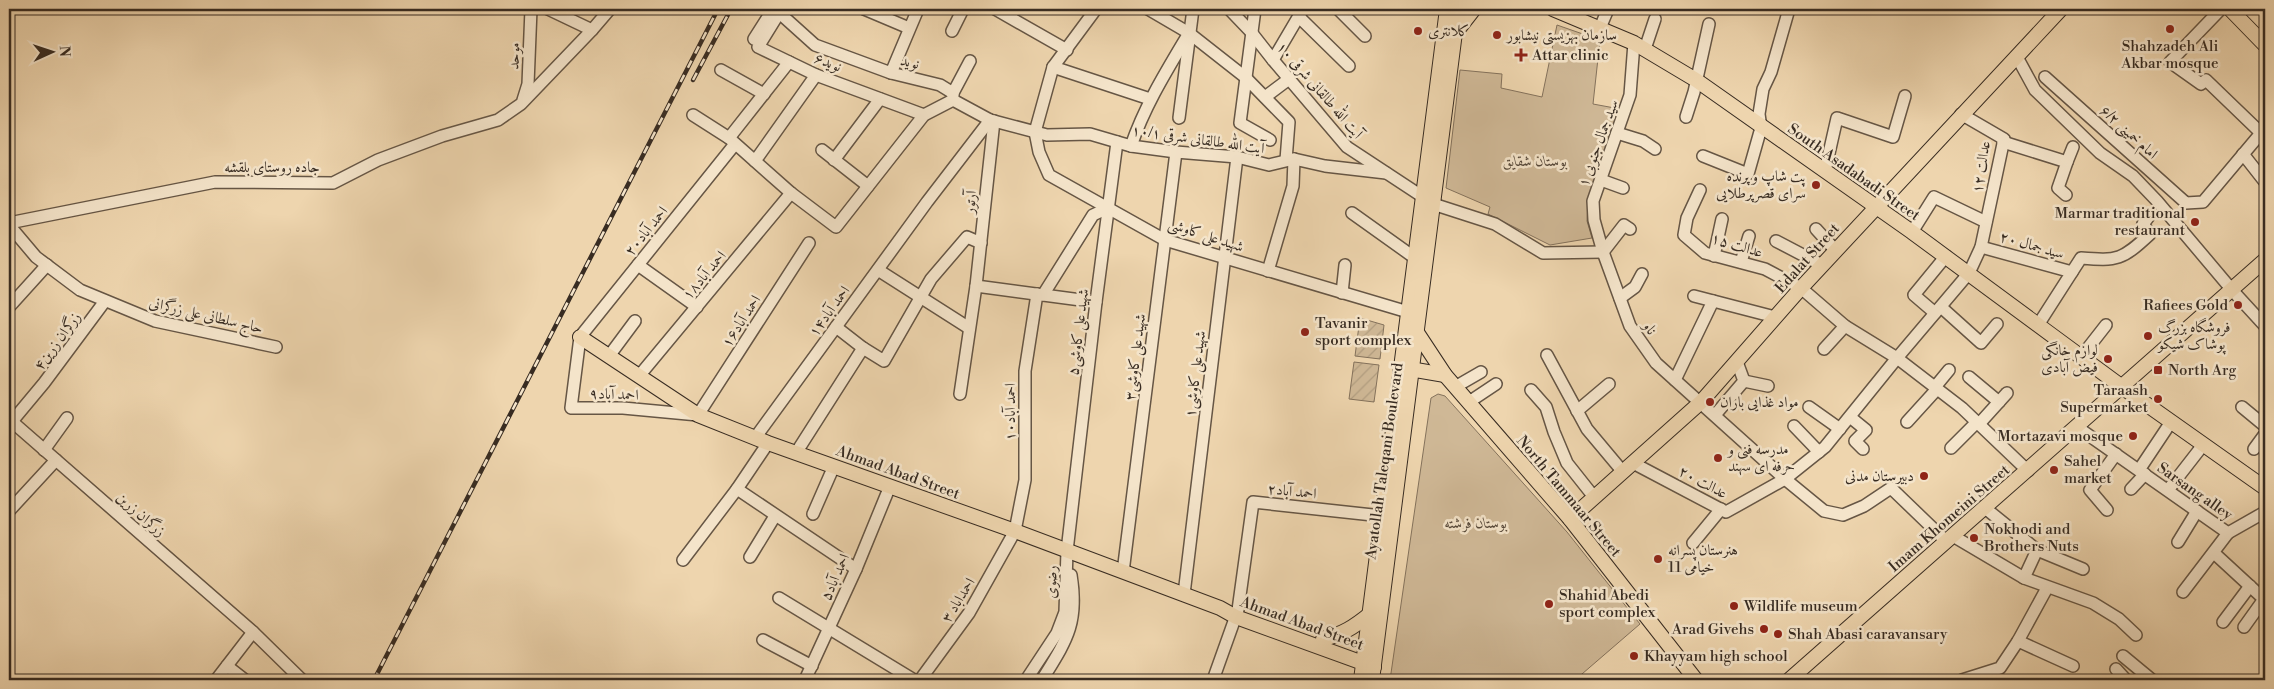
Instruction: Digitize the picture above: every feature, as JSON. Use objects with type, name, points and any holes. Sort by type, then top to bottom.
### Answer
[{"type":"main road","name":"Ayatollah Taleqani Boulevard","points":[[1370,664],[1370,614],[1382,516],[1407,369],[1418,334],[1428,201],[1447,9]]},
{"type":"main road","name":"Ayatollah Taleqani Boulevard","points":[[1361,680],[1370,664],[1407,369],[1408,312],[1415,258],[1428,201],[1458,9]]},
{"type":"main road","points":[[1454,36],[1474,9]]},
{"type":"main road","name":"South Asadabadi Street","points":[[1553,9],[1640,46],[1696,80],[1761,128],[1946,256],[2122,387],[2265,488]]},
{"type":"main road","name":"Edalat Street","points":[[1570,519],[1701,402],[1876,206],[2061,9]]},
{"type":"main road","points":[[2230,9],[2265,45]]},
{"type":"main road","points":[[2243,9],[2265,32]]},
{"type":"main road","name":"Imam Khomeini Street","points":[[1789,680],[2265,260]]},
{"type":"main road","name":"North Tammaar Street","points":[[1418,334],[1445,375],[1570,519],[1696,680]]},
{"type":"main road","name":"Ahmad Abad Street","points":[[580,337],[698,415],[796,453],[1015,531],[1220,608],[1323,639],[1370,664]]},
{"type":"main road","points":[[1407,369],[1445,375]]},
{"type":"main road","name":"Ahmad Abad Street","points":[[1237,613],[1370,664]]},
{"type":"main road","points":[[1323,639],[1341,635],[1370,614]]},
{"type":"street","name":"موحد","points":[[521,104],[528,84],[531,9]]},
{"type":"street","points":[[548,9],[592,30]]},
{"type":"street","name":"جاده روستای بلقشه","points":[[9,224],[215,182],[333,183],[378,160],[442,136],[498,120],[521,104],[610,9]]},
{"type":"street","points":[[864,9],[909,28]]},
{"type":"street","points":[[891,73],[918,9]]},
{"type":"street","points":[[952,32],[963,9]]},
{"type":"street","points":[[995,9],[1067,50]]},
{"type":"street","points":[[1035,132],[1053,67],[1096,9]]},
{"type":"street","points":[[1148,9],[1189,34],[1245,77],[1289,122],[1293,186],[1268,271]]},
{"type":"street","points":[[1179,118],[1193,9]]},
{"type":"street","name":"آیت الله طالقانی شرقی ۱۰","points":[[1229,9],[1252,32],[1273,60],[1347,147],[1428,201],[1495,224],[1543,253],[1603,252]]},
{"type":"street","points":[[1255,9],[1240,123],[1270,140]]},
{"type":"street","points":[[1338,9],[1365,36]]},
{"type":"street","points":[[1600,28],[1608,9]]},
{"type":"street","points":[[1704,156],[1748,174],[1761,128],[1759,114],[1763,89],[1771,72],[1789,9]]},
{"type":"street","points":[[2221,9],[2170,62],[2201,84],[2206,80],[2261,132],[2243,154],[2265,182]]},
{"type":"street","points":[[754,39],[776,10]]},
{"type":"street","name":"نوید۶","points":[[776,10],[758,48],[816,74],[924,116]]},
{"type":"street","name":"نوید","points":[[776,10],[815,45],[891,73],[940,85],[953,97],[992,121],[1035,132]]},
{"type":"street","points":[[1273,60],[1301,13],[1349,66]]},
{"type":"street","name":"سید جمال جنوبی ۱","points":[[1603,252],[1594,220],[1593,201],[1630,96],[1640,46],[1655,20]]},
{"type":"street","points":[[1686,116],[1709,24]]},
{"type":"street","points":[[1131,146],[1139,121],[1189,34]]},
{"type":"street","points":[[2016,57],[2036,90],[2100,153],[2133,176],[2157,201],[2265,326]]},
{"type":"street","points":[[693,115],[732,141],[791,193],[836,227],[924,116],[953,97],[970,60]]},
{"type":"street","name":"احمد آباد۲۰","points":[[580,337],[638,265],[732,141],[764,94],[790,62]]},
{"type":"street","points":[[1053,67],[1150,100]]},
{"type":"street","points":[[722,70],[764,94]]},
{"type":"street","points":[[755,161],[816,74]]},
{"type":"street","name":"امام خمینی ۶/۲","points":[[2045,77],[2186,203],[2203,202],[2243,154]]},
{"type":"street","points":[[1265,97],[1289,79]]},
{"type":"street","points":[[1825,171],[1837,118],[1893,136],[1905,96]]},
{"type":"street","points":[[834,160],[880,99]]},
{"type":"street","name":"عدالت ۱۲","points":[[1785,479],[1819,452],[1840,429],[1969,273],[1981,247],[2004,139],[1961,114]]},
{"type":"street","name":"احمد آباد۱۴","points":[[683,560],[737,489],[761,440],[836,327],[928,202],[992,121]]},
{"type":"street","name":"آرتور","points":[[960,394],[976,286],[992,121]]},
{"type":"street","name":"آیت الله طالقانی شرقی ۱۰/۱","points":[[1035,132],[1047,135],[1090,134],[1131,146],[1237,157],[1269,165],[1290,159],[1324,166],[1386,173]]},
{"type":"street","name":"شهید علی کاوشی","points":[[1035,132],[1039,152],[1049,174],[1165,240],[1408,312]]},
{"type":"street","points":[[1617,133],[1643,141],[1655,149]]},
{"type":"street","name":"شهید علی کاوشی۵","points":[[1067,551],[1117,142]]},
{"type":"street","points":[[2003,142],[2067,162]]},
{"type":"street","points":[[2066,195],[2058,188],[2073,147]]},
{"type":"street","points":[[822,150],[868,186]]},
{"type":"street","name":"شهید علی کاوشی۳","points":[[1123,572],[1176,152]]},
{"type":"street","name":"شهید علی کاوشی۱","points":[[1184,594],[1237,157]]},
{"type":"street","points":[[1601,180],[1623,188]]},
{"type":"street","name":"عدالت ۱۵","points":[[1700,190],[1686,218],[1684,235],[1705,253],[1765,269],[1801,288],[1845,326],[1897,358],[1936,388],[1978,423],[2028,471]]},
{"type":"street","name":"احمد آباد۱۸","points":[[639,376],[791,193]]},
{"type":"street","points":[[1912,232],[1934,198],[1986,222]]},
{"type":"street","points":[[1040,295],[1093,215],[1108,208]]},
{"type":"street","points":[[1352,213],[1415,258]]},
{"type":"street","points":[[2072,272],[2080,258],[2106,260],[2121,258],[2133,250],[2150,234],[2143,224],[2150,215]]},
{"type":"street","points":[[1714,256],[1722,220]]},
{"type":"street","name":"حاج سلطانی علی زرگرانی","points":[[9,224],[36,257],[80,290],[155,321],[276,347]]},
{"type":"street","points":[[1603,252],[1624,226],[1630,229]]},
{"type":"street","points":[[1816,230],[1836,250]]},
{"type":"street","points":[[1741,262],[1749,236]]},
{"type":"street","points":[[836,327],[863,348],[884,361],[931,279],[967,237],[981,243]]},
{"type":"street","points":[[1776,241],[1822,265]]},
{"type":"street","name":"احمد آباد۱۶","points":[[698,415],[809,243]]},
{"type":"street","name":"سید جمال ۲۰","points":[[1981,247],[2072,272],[2038,325]]},
{"type":"street","name":"ناو","points":[[1603,252],[1630,326],[1656,363],[1785,479],[1824,511],[1843,515],[1864,506],[1891,488],[1950,539]]},
{"type":"street","points":[[1946,256],[1914,295],[1938,310],[1981,343],[1997,324]]},
{"type":"street","points":[[638,265],[697,307]]},
{"type":"street","points":[[9,307],[47,266]]},
{"type":"street","points":[[1342,293],[1345,266]]},
{"type":"street","points":[[878,270],[970,328]]},
{"type":"street","points":[[1620,298],[1635,287],[1642,274]]},
{"type":"street","points":[[976,286],[1096,302]]},
{"type":"street","name":"احمد آباد۱۰","points":[[1015,531],[1025,480],[1025,371],[1040,295]]},
{"type":"street","points":[[1694,296],[1775,317]]},
{"type":"street","name":"زرگران زرین۴","points":[[10,422],[44,383],[105,301]]},
{"type":"street","points":[[1675,380],[1713,301]]},
{"type":"street","points":[[609,356],[635,321]]},
{"type":"street","points":[[2081,357],[2106,325]]},
{"type":"street","points":[[1824,349],[1845,326]]},
{"type":"street","name":"احمد آباد۹","points":[[580,337],[570,408],[623,408],[698,415]]},
{"type":"street","points":[[796,453],[863,348]]},
{"type":"street","points":[[1547,354],[1587,429],[1628,467]]},
{"type":"street","points":[[1737,362],[1744,381]]},
{"type":"street","points":[[1907,422],[1949,370]]},
{"type":"street","points":[[1455,386],[1481,372]]},
{"type":"street","points":[[1969,377],[1999,402]]},
{"type":"street","points":[[1744,381],[1768,386]]},
{"type":"street","points":[[1715,415],[1744,381]]},
{"type":"street","points":[[1469,402],[1496,384]]},
{"type":"street","points":[[1577,411],[1609,384]]},
{"type":"street","points":[[1530,390],[1546,407],[1567,463],[1594,497]]},
{"type":"street","points":[[1951,448],[2007,393]]},
{"type":"street","points":[[1810,407],[1840,429]]},
{"type":"street","points":[[2242,407],[2265,426]]},
{"type":"street","points":[[1850,417],[1866,430],[1855,441],[1863,449]]},
{"type":"street","points":[[44,450],[67,418]]},
{"type":"street","name":"زرگران زرین","points":[[10,422],[253,632],[302,680]]},
{"type":"street","points":[[2131,489],[2171,422]]},
{"type":"street","points":[[1794,426],[1819,452]]},
{"type":"street","name":"Sarsang alley","points":[[2077,426],[2228,533],[2265,512]]},
{"type":"street","points":[[2254,449],[2265,434]]},
{"type":"street","points":[[2168,490],[2203,445]]},
{"type":"street","points":[[2107,510],[2090,490],[2116,454]]},
{"type":"street","points":[[9,511],[56,460]]},
{"type":"street","points":[[813,514],[834,466]]},
{"type":"street","name":"عدالت ۲۰","points":[[1628,467],[1726,512],[1785,479]]},
{"type":"street","name":"احمد آباد۵","points":[[805,680],[856,569],[890,486]]},
{"type":"street","points":[[737,489],[856,569]]},
{"type":"street","name":"احمد آباد۲","points":[[1237,613],[1253,502],[1382,516]]},
{"type":"street","points":[[1985,508],[2037,550],[2083,569]]},
{"type":"street","points":[[1693,543],[1721,509]]},
{"type":"street","points":[[2178,542],[2198,511]]},
{"type":"street","points":[[750,557],[775,516]]},
{"type":"street","name":"احمداباد ۳","points":[[920,680],[969,613],[1015,531]]},
{"type":"street","points":[[2183,592],[2228,533]]},
{"type":"street","points":[[1950,539],[2024,578],[2093,603],[2119,619],[2136,635]]},
{"type":"street","points":[[2024,578],[2037,550]]},
{"type":"street","name":"رضوی","points":[[1026,680],[1057,633],[1065,612],[1067,551]]},
{"type":"street","name":"رضوی","points":[[1042,680],[1065,642],[1072,622],[1075,599],[1067,551]]},
{"type":"street","points":[[2214,553],[2264,600],[2244,627]]},
{"type":"street","points":[[2223,622],[2250,586]]},
{"type":"street","points":[[1962,680],[2000,668],[2018,641],[2048,588]]},
{"type":"street","points":[[779,598],[914,680]]},
{"type":"street","points":[[1214,680],[1237,613]]},
{"type":"street","points":[[216,680],[253,632]]},
{"type":"street","points":[[763,640],[812,666]]},
{"type":"street","points":[[2018,641],[2073,666]]},
{"type":"street","points":[[2123,656],[2152,680]]},
{"type":"street","points":[[227,666],[245,680]]},
{"type":"street","points":[[2116,670],[2126,680]]},
{"type":"green space","name":"بوستان شقایق","points":[[1557,25],[1600,40],[1593,104],[1620,109],[1588,203],[1587,221],[1592,238],[1550,245],[1488,214],[1490,207],[1446,188],[1460,70],[1502,74],[1501,88],[1542,97]]},
{"type":"green space","points":[[1360,318],[1384,325],[1380,359],[1355,356]]},
{"type":"green space","points":[[1354,362],[1379,365],[1374,402],[1349,399]]},
{"type":"green space","name":"بوستان فرشته","points":[[1438,394],[1445,396],[1567,532],[1640,624],[1575,680],[1390,680],[1431,398]]},
{"type":"railway","points":[[374,680],[718,9]]},
{"type":"railway","points":[[693,80],[731,9]]},
{"type":"place","name":"Shahzadeh Ali Akbar mosque","points":[[2170,29]]},
{"type":"place","name":"کلانتری","points":[[1418,31]]},
{"type":"place","name":"سازمان بهزیستی نیشابور","points":[[1497,35]]},
{"type":"place","name":"Attar clinic","points":[[1521,55]]},
{"type":"place","name":"پت شاپ و پرنده سرای قصرپرطلایی","points":[[1816,185]]},
{"type":"place","name":"Marmar traditional restaurant","points":[[2195,222]]},
{"type":"place","name":"Rafiees Gold","points":[[2238,305]]},
{"type":"place","name":"Tavanir sport complex","points":[[1305,332]]},
{"type":"place","name":"فروشگاه بزرگ پوشاک شیکو","points":[[2148,336]]},
{"type":"place","name":"لوازم خانگی فیض آبادی","points":[[2108,359]]},
{"type":"place","name":"North Arg","points":[[2158,370]]},
{"type":"place","name":"Taraash Supermarket","points":[[2158,399]]},
{"type":"place","name":"مواد غذایی باران","points":[[1710,402]]},
{"type":"place","name":"Mortazavi mosque","points":[[2133,436]]},
{"type":"place","name":"مدرسه فنی و حرفه ای سهند","points":[[1718,458]]},
{"type":"place","name":"Sahel market","points":[[2054,470]]},
{"type":"place","name":"دبیرستان مدنی","points":[[1924,476]]},
{"type":"place","name":"Nokhodi and Brothers Nuts","points":[[1974,538]]},
{"type":"place","name":"هنرستان پسرانه خیامی 11","points":[[1658,559]]},
{"type":"place","name":"Shahid Abedi sport complex","points":[[1549,604]]},
{"type":"place","name":"Wildlife museum","points":[[1734,606]]},
{"type":"place","name":"Arad Givehs","points":[[1764,629]]},
{"type":"place","name":"Shah Abasi caravansary","points":[[1778,634]]},
{"type":"place","name":"Khayyam high school","points":[[1634,656]]}]
